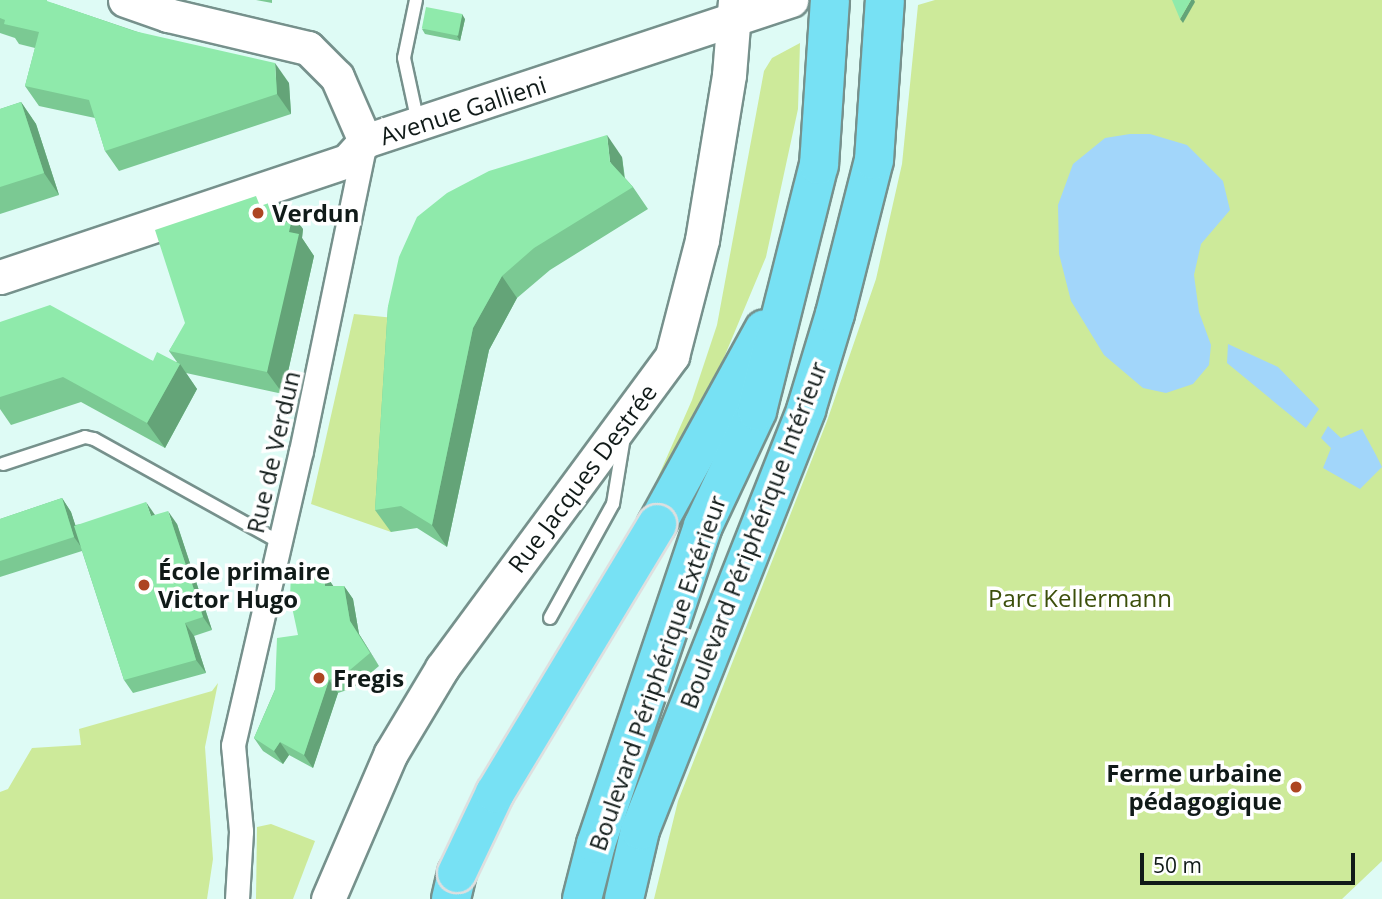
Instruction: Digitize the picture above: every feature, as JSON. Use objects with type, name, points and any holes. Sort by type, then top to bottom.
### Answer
[{"type":"highway","name":"Boulevard Périphérique Extérieur","points":[[582,899],[596,844],[703,526],[757,411],[795,272],[819,165],[830,0]]},
{"type":"highway","name":"Boulevard Périphérique Intérieur","points":[[624,899],[640,830],[806,410],[874,160],[885,0]]},
{"type":"highway","points":[[451,899],[457,873],[495,793],[657,524],[795,272]]},
{"type":"main road","points":[[125,0],[168,15],[308,48],[337,78],[365,142]]},
{"type":"main road","name":"Avenue Gallieni","points":[[0,277],[347,161],[365,142],[734,10],[791,0]]},
{"type":"main road","name":"Rue Jacques Destrée","points":[[328,899],[345,865],[391,753],[442,668],[672,356],[687,306],[726,95],[734,10]]},
{"type":"main road","points":[[345,865],[351,899]]},
{"type":"street","name":"Rue de Verdun","points":[[237,899],[241,831],[233,745],[365,142]]},
{"type":"lane","points":[[416,0],[404,58],[418,124]]},
{"type":"lane","points":[[550,618],[613,504],[627,419]]},
{"type":"lane","points":[[3,464],[85,437],[94,439],[279,542]]},
{"type":"green space","name":"Parc Kellermann","points":[[935,0],[1382,0],[1382,861],[1342,899],[654,899],[678,801],[827,421],[876,279],[902,164],[918,5]]},
{"type":"green space","points":[[800,43],[798,109],[766,257],[710,391],[675,457],[655,484],[692,400],[717,325],[764,71],[772,58]]},
{"type":"green space","points":[[354,314],[405,319],[391,532],[311,504]]},
{"type":"green space","points":[[218,683],[205,747],[213,859],[207,899],[0,899],[0,792],[8,789],[32,748],[81,745],[79,729],[212,691]]},
{"type":"green space","points":[[271,824],[315,841],[293,899],[256,899],[257,827]]},
{"type":"water","points":[[1150,134],[1187,145],[1223,181],[1230,210],[1201,244],[1194,275],[1199,312],[1211,345],[1209,365],[1193,384],[1166,393],[1143,388],[1104,355],[1071,301],[1059,254],[1058,205],[1073,164],[1105,138]]},
{"type":"water","points":[[1228,344],[1278,367],[1319,409],[1306,428],[1227,363]]},
{"type":"water","points":[[1328,426],[1341,438],[1362,429],[1376,455],[1382,467],[1360,489],[1323,468],[1331,448],[1321,438]]},
{"type":"building","points":[[0,0],[47,0],[134,31],[275,63],[277,94],[105,151],[89,100],[25,86],[39,32],[4,24],[5,20],[0,18]]},
{"type":"building","points":[[1172,0],[1191,0],[1180,19]]},
{"type":"building","points":[[426,7],[462,14],[458,36],[422,29]]},
{"type":"building","points":[[21,102],[44,173],[0,187],[0,109]]},
{"type":"building","points":[[607,135],[610,162],[633,187],[534,248],[502,276],[473,328],[432,525],[401,506],[375,510],[388,306],[399,257],[417,217],[447,193],[489,171]]},
{"type":"building","points":[[256,196],[260,206],[272,202],[288,207],[286,222],[291,223],[289,232],[299,234],[267,372],[169,351],[185,323],[155,230]]},
{"type":"building","points":[[50,305],[153,361],[157,352],[180,364],[147,423],[63,377],[0,397],[0,322]]},
{"type":"building","points":[[62,498],[74,537],[0,561],[0,519]]},
{"type":"building","points":[[146,502],[151,516],[168,511],[203,617],[185,623],[196,660],[124,680],[74,526]]},
{"type":"building","name":"Fregis","points":[[291,572],[325,574],[325,586],[344,586],[350,621],[370,653],[344,675],[329,680],[304,755],[280,742],[274,751],[254,738],[275,690],[277,638],[298,635],[290,598]]},
{"type":"place","name":"Verdun","points":[[258,213]]},
{"type":"place","name":"École primaire Victor Hugo","points":[[144,585]]},
{"type":"place","name":"Fregis","points":[[319,678]]},
{"type":"place","name":"Ferme urbaine pédagogique","points":[[1296,787]]}]
